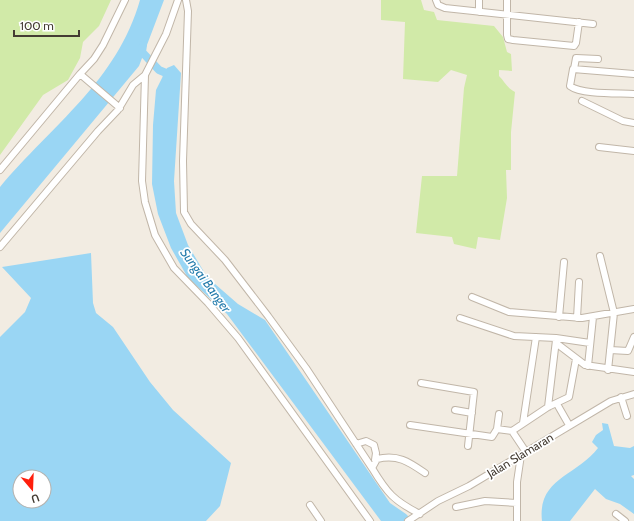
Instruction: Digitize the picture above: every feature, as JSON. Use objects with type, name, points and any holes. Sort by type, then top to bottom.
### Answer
[{"type":"street","points":[[0,170],[94,59],[103,45],[125,0]]},
{"type":"street","points":[[0,246],[120,107],[133,85],[146,72],[166,34],[178,0]]},
{"type":"street","points":[[186,0],[188,11],[183,161],[184,212],[192,224],[226,260],[268,316],[306,368],[393,498],[417,515]]},
{"type":"street","points":[[436,0],[438,5],[442,7],[593,24]]},
{"type":"street","points":[[479,0],[479,12]]},
{"type":"street","points":[[507,0],[508,38],[575,46],[579,22]]},
{"type":"street","points":[[598,59],[576,58],[570,88],[604,93],[634,94]]},
{"type":"street","points":[[574,68],[634,74]]},
{"type":"street","points":[[146,72],[141,171],[142,190],[150,220],[161,247],[184,280],[208,303],[238,338],[370,521]]},
{"type":"street","points":[[80,74],[120,107]]},
{"type":"street","points":[[582,101],[623,121],[634,123]]},
{"type":"street","points":[[599,147],[634,151]]},
{"type":"street","points":[[600,256],[614,313],[608,370]]},
{"type":"street","points":[[558,316],[564,262]]},
{"type":"street","points":[[577,318],[579,282]]},
{"type":"street","points":[[472,297],[509,312],[577,318],[593,317],[634,309]]},
{"type":"street","points":[[588,366],[593,317]]},
{"type":"street","points":[[460,318],[507,334],[590,343]]},
{"type":"street","points":[[523,423],[536,337]]},
{"type":"street","points":[[610,350],[628,351],[634,337]]},
{"type":"street","points":[[556,340],[576,359],[588,366],[608,370],[634,372]]},
{"type":"street","points":[[548,407],[556,340]]},
{"type":"street","points":[[497,429],[512,431],[548,407],[557,404],[570,396],[576,359]]},
{"type":"street","points":[[421,384],[472,390],[475,393],[468,446]]},
{"type":"street","name":"Jalan Slamaran","points":[[408,521],[438,501],[469,486],[569,425],[621,397],[634,394]]},
{"type":"street","points":[[621,397],[627,416]]},
{"type":"street","points":[[557,404],[569,425]]},
{"type":"street","points":[[455,410],[472,413]]},
{"type":"street","points":[[410,425],[493,437],[497,429],[500,414]]},
{"type":"street","points":[[512,431],[523,453],[517,482],[517,521]]},
{"type":"street","points":[[356,444],[366,441],[374,445],[376,453],[372,468]]},
{"type":"street","points":[[375,460],[382,458],[404,459],[425,473]]},
{"type":"street","points":[[456,507],[485,501],[517,503]]},
{"type":"street","points":[[310,505],[321,521]]},
{"type":"street","points":[[616,514],[625,521]]},
{"type":"green space","points":[[0,0],[111,0],[99,26],[83,42],[80,58],[68,80],[43,95],[0,155]]},
{"type":"green space","points":[[381,0],[421,0],[424,10],[434,12],[437,20],[494,26],[503,37],[507,52],[511,54],[512,71],[499,70],[499,76],[508,87],[515,92],[511,132],[511,170],[506,170],[507,198],[500,240],[478,237],[476,249],[454,244],[452,237],[416,233],[422,176],[457,176],[464,88],[467,75],[451,70],[438,82],[403,79],[405,22],[381,20]]},
{"type":"water","points":[[140,0],[164,0],[139,66],[0,233],[0,187],[20,164],[81,101],[99,78],[116,55],[130,29]]},
{"type":"water","points":[[174,65],[181,73],[174,181],[176,213],[188,245],[207,277],[238,304],[265,320],[390,503],[413,521],[381,521],[227,314],[188,278],[171,248],[158,214],[152,184],[153,125],[156,90],[167,68]]},
{"type":"water","points":[[91,253],[93,303],[96,313],[113,327],[150,382],[173,410],[231,463],[220,506],[206,521],[0,521],[0,337],[25,312],[31,298],[2,267]]},
{"type":"water","points":[[602,423],[608,424],[614,446],[630,448],[634,446],[634,475],[631,476],[634,479],[634,514],[620,504],[606,499],[595,489],[570,521],[542,521],[542,507],[546,495],[552,486],[580,465],[598,448],[592,442],[596,435],[603,430]]},
{"type":"waterway","name":"Sungai Banger","points":[[143,45],[142,52],[159,70],[166,73],[168,81]]}]
